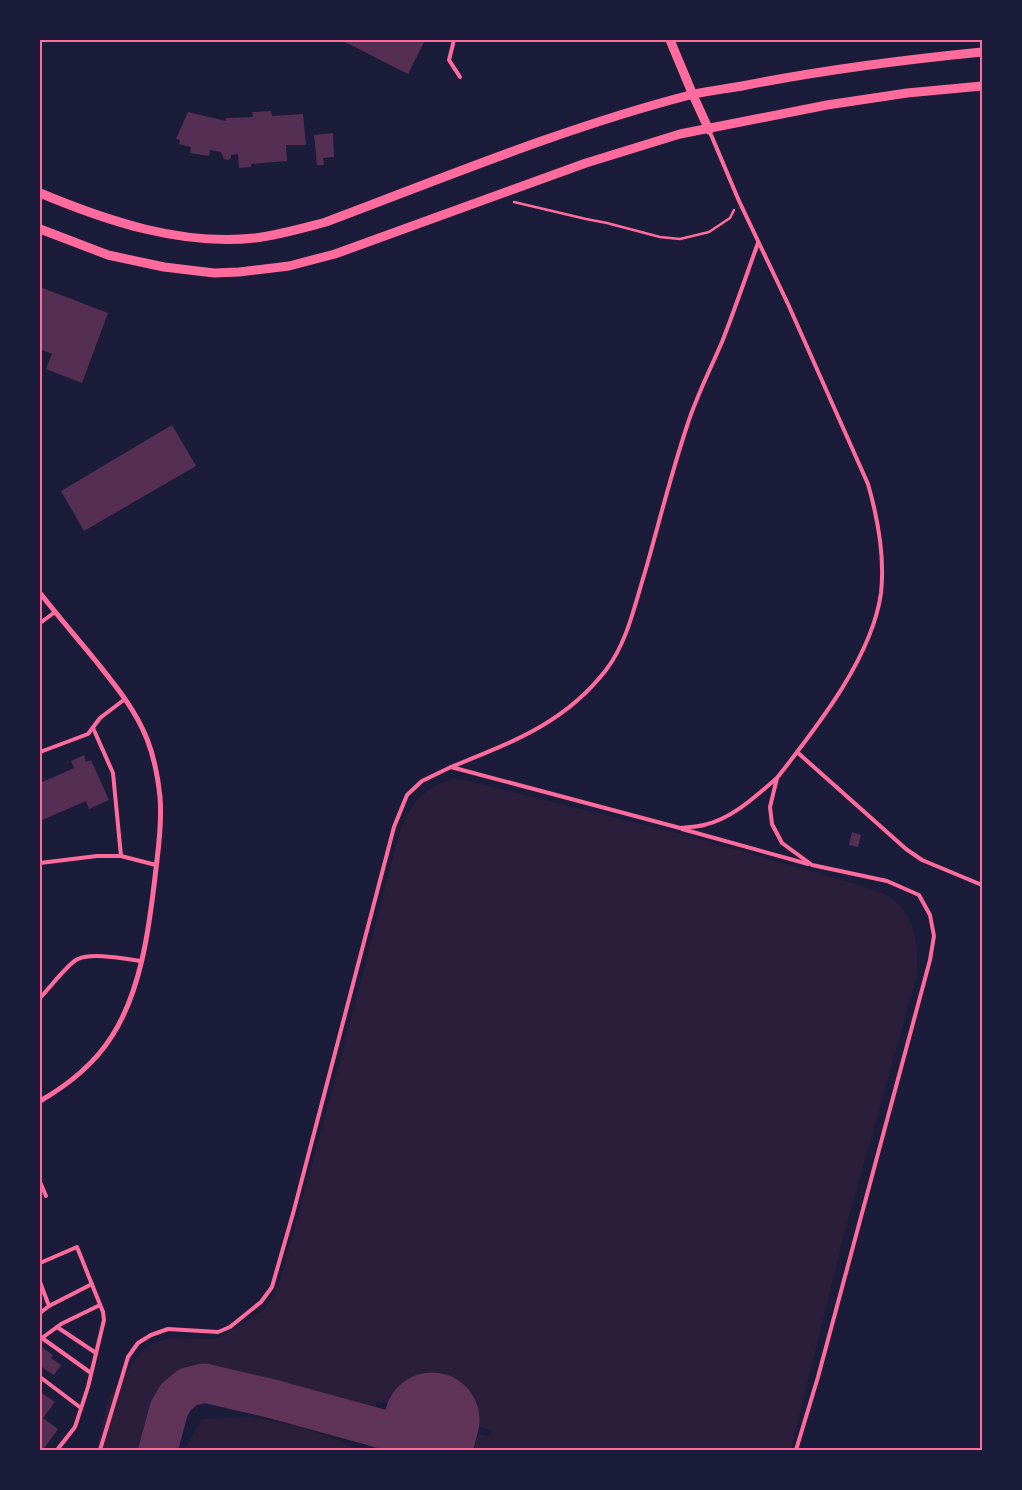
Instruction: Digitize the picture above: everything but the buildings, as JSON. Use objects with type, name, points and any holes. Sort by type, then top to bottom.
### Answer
[{"type":"street","points":[[670,40],[709,130]]},
{"type":"street","points":[[40,193],[117,222],[148,230],[202,238],[255,238],[326,222],[562,135],[693,95],[788,76],[852,66],[982,52]]},
{"type":"street","points":[[40,229],[108,255],[164,268],[214,273],[280,268],[335,254],[623,151],[680,134],[709,130],[827,105],[906,93],[982,86]]},
{"type":"street","points":[[40,593],[126,699],[142,725],[156,768],[160,813],[149,919],[141,961],[129,1006],[112,1036],[80,1073],[68,1084],[40,1101]]},
{"type":"lane","points":[[454,40],[449,60],[460,77]]},
{"type":"lane","points":[[680,828],[705,825],[723,818],[777,778],[856,665],[871,631],[881,594],[882,558],[877,515],[868,484],[788,304],[739,201],[709,130]]},
{"type":"lane","points":[[100,1450],[128,1357],[138,1343],[151,1335],[168,1329],[218,1332],[230,1327],[262,1302],[272,1287],[294,1210],[394,827],[407,795],[422,781],[512,742],[563,714],[607,668],[622,641],[635,606],[687,424],[722,340],[758,242]]},
{"type":"lane","points":[[40,623],[55,612]]},
{"type":"lane","points":[[40,752],[88,734],[100,718],[126,699]]},
{"type":"lane","points":[[93,728],[113,773],[121,856]]},
{"type":"lane","points":[[797,752],[906,849],[922,860],[982,885]]},
{"type":"lane","points":[[451,767],[812,865],[887,881],[918,895],[930,916],[934,936],[930,960],[796,1450]]},
{"type":"lane","points":[[777,778],[770,807],[772,824],[782,843],[812,865]]},
{"type":"lane","points":[[40,863],[97,856],[121,856],[156,865]]},
{"type":"lane","points":[[40,998],[69,966],[78,959],[102,956],[141,961]]},
{"type":"lane","points":[[40,1182],[46,1196]]},
{"type":"lane","points":[[40,1263],[77,1247],[104,1320],[76,1427],[57,1450]]},
{"type":"lane","points":[[40,1282],[49,1306]]},
{"type":"lane","points":[[40,1313],[49,1306],[92,1284]]},
{"type":"lane","points":[[91,1372],[41,1339],[57,1327],[100,1305]]},
{"type":"lane","points":[[57,1327],[96,1353]]},
{"type":"lane","points":[[40,1377],[81,1408]]},
{"type":"path","points":[[509,201],[660,237],[680,239],[709,232],[721,225],[730,218],[739,201]]},
{"type":"shaded area","points":[[452,779],[466,780],[689,836],[859,885],[891,898],[906,914],[911,924],[916,945],[916,979],[845,1230],[791,1450],[474,1450],[478,1434],[489,1436],[490,1430],[465,1423],[463,1428],[403,1412],[403,1407],[377,1401],[375,1409],[225,1369],[198,1367],[184,1370],[174,1376],[159,1390],[155,1398],[141,1450],[96,1450],[109,1397],[140,1353],[153,1343],[170,1338],[216,1339],[263,1311],[274,1295],[280,1281],[337,1073],[399,834],[408,814],[418,799],[432,788]]},
{"type":"shaded area","points":[[249,1417],[304,1429],[344,1443],[357,1450],[184,1450],[202,1419]]},
{"type":"taxiway","points":[[158,1450],[169,1409],[176,1397],[188,1387],[204,1383],[273,1399],[426,1441]]},
{"type":"runway","points":[[424,1450],[432,1420]]}]
